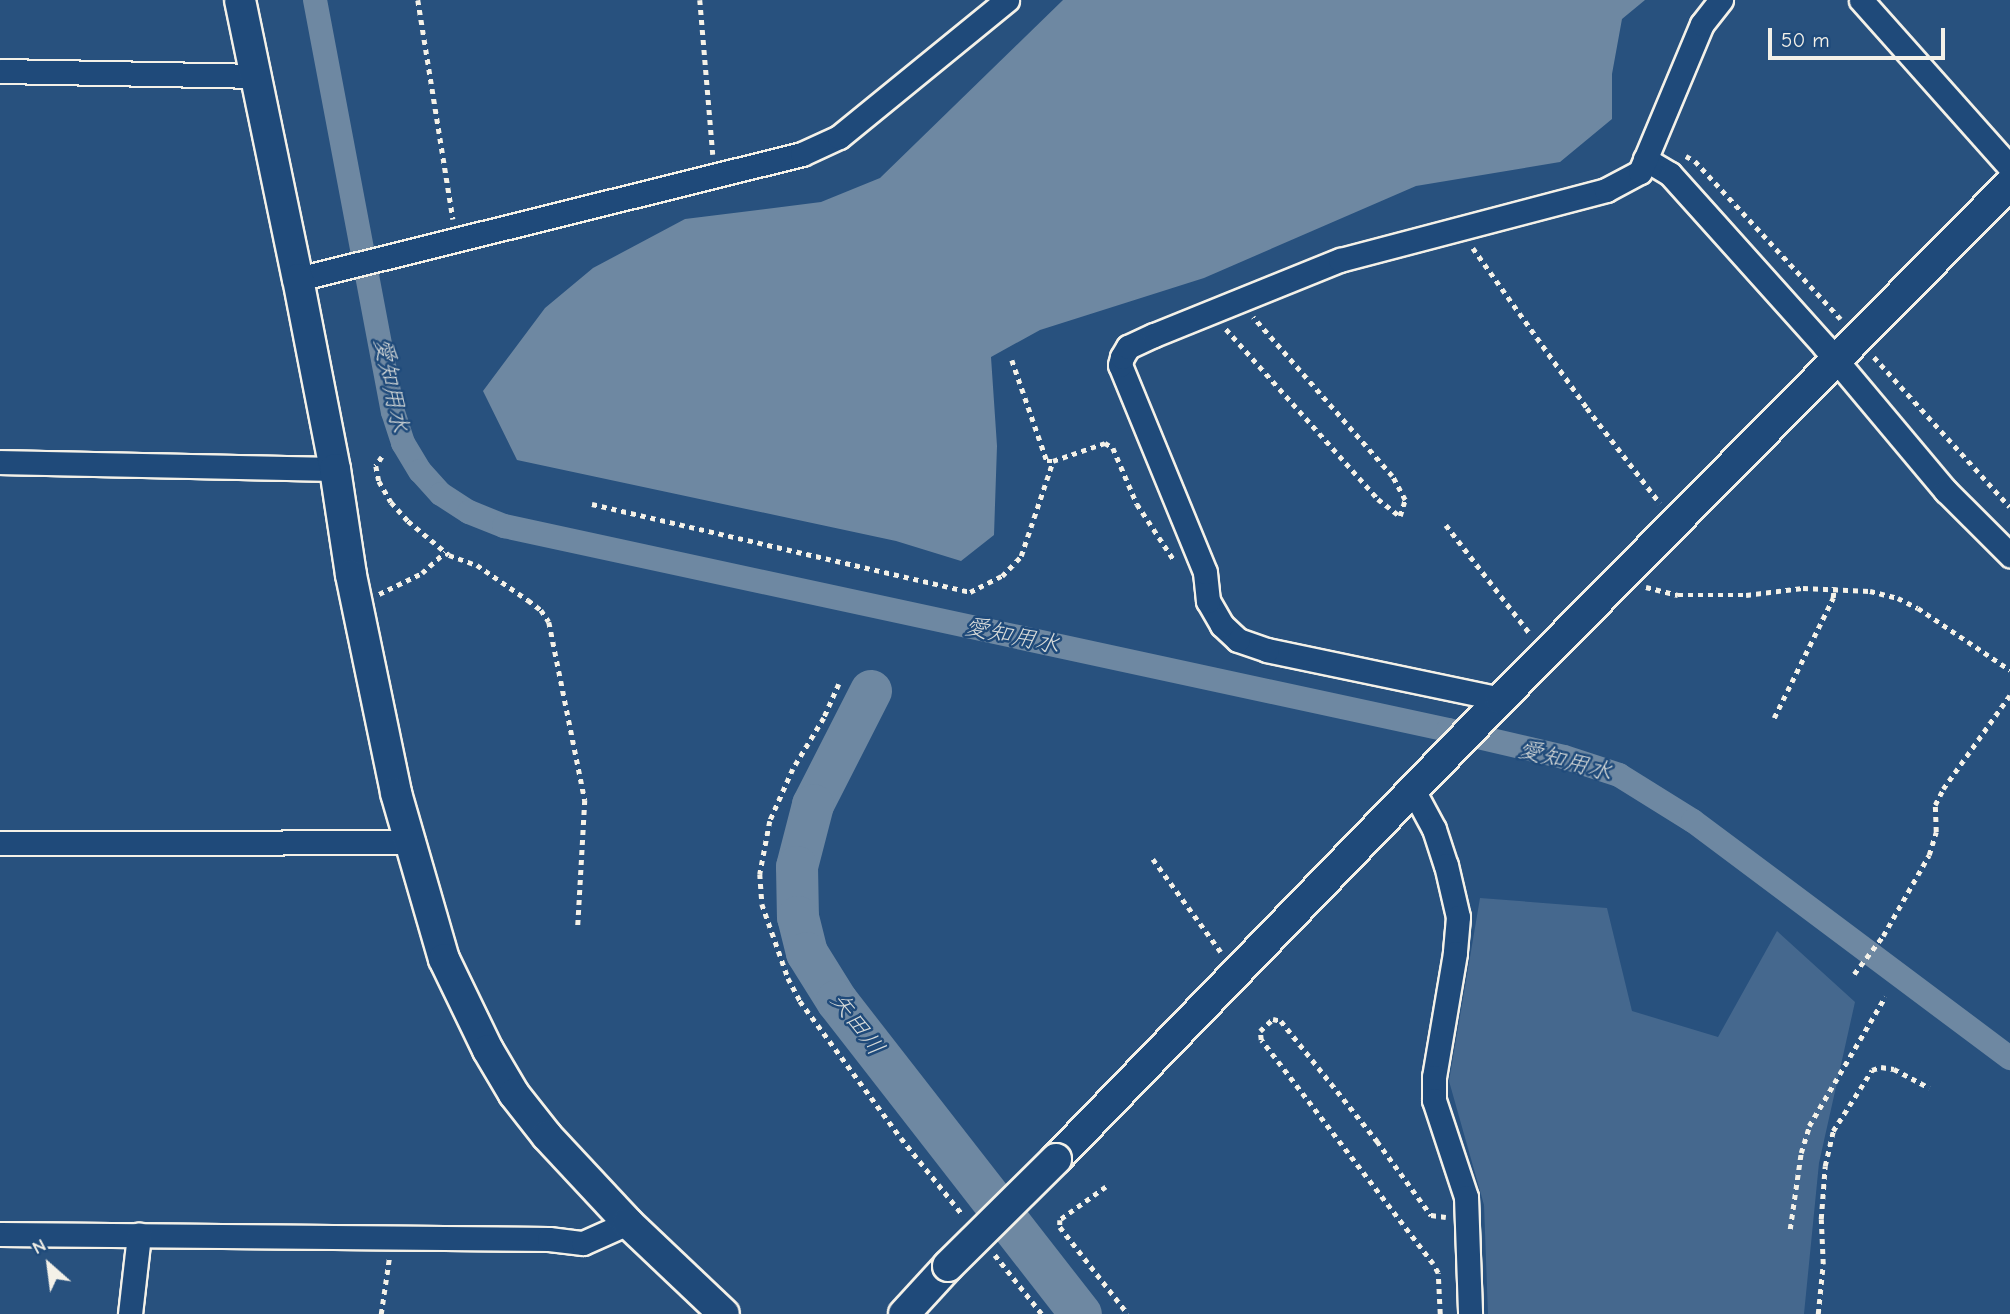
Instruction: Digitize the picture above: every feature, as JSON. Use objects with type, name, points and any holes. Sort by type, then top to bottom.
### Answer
[{"type":"street","points":[[240,0],[253,76],[298,279],[335,469],[357,601],[396,793],[413,842],[444,960],[488,1050],[514,1094],[547,1136],[628,1223],[724,1314]]},
{"type":"street","points":[[298,279],[802,154],[839,137],[1007,0]]},
{"type":"street","points":[[1494,709],[1267,650],[1238,640],[1223,625],[1208,601],[1205,572],[1120,365],[1128,348],[1340,260],[1460,226],[1606,190],[1640,172],[1702,24],[1721,0]]},
{"type":"street","points":[[1860,0],[2010,167]]},
{"type":"street","points":[[0,72],[253,76]]},
{"type":"street","points":[[1645,159],[1670,174],[1835,360],[1946,491],[2010,555]]},
{"type":"street","points":[[904,1314],[1546,654],[2010,184]]},
{"type":"street","points":[[0,462],[335,469]]},
{"type":"street","points":[[1413,790],[1442,853],[1458,917],[1455,953],[1434,1077],[1434,1100],[1466,1197],[1470,1314]]},
{"type":"street","points":[[0,843],[413,842]]},
{"type":"street","points":[[0,1234],[549,1239],[583,1243],[628,1223]]},
{"type":"street","points":[[131,1314],[139,1235]]},
{"type":"path","points":[[418,0],[429,77],[447,168],[456,240]]},
{"type":"path","points":[[700,0],[715,176]]},
{"type":"path","points":[[1654,135],[1695,162],[2010,507]]},
{"type":"path","points":[[1460,226],[1587,408],[1675,524]]},
{"type":"path","points":[[1211,312],[1378,499],[1400,516],[1405,500],[1392,476],[1239,301]]},
{"type":"path","points":[[1012,360],[1048,461],[1105,443],[1113,448],[1142,513],[1180,567]]},
{"type":"path","points":[[383,457],[376,466],[379,481],[390,502],[422,534],[446,552],[477,565],[541,610],[549,622],[585,800],[578,927]]},
{"type":"path","points":[[592,504],[970,592],[1002,576],[1021,556],[1053,461]]},
{"type":"path","points":[[1446,525],[1546,654]]},
{"type":"path","points":[[357,601],[388,592],[422,573],[446,552]]},
{"type":"path","points":[[1625,575],[1649,589],[1678,595],[1746,595],[1834,587],[1870,591],[1898,598],[2010,670]]},
{"type":"path","points":[[1774,718],[1833,598],[1834,587]]},
{"type":"path","points":[[839,684],[793,769],[770,821],[760,874],[762,904],[788,978],[800,1001],[901,1138],[971,1224]]},
{"type":"path","points":[[1854,974],[1883,936],[1929,855],[1936,832],[1935,805],[1943,789],[2010,695]]},
{"type":"path","points":[[1153,859],[1236,974]]},
{"type":"path","points":[[1790,1229],[1801,1153],[1809,1126],[1885,997]]},
{"type":"path","points":[[1440,1314],[1438,1273],[1433,1264],[1261,1040],[1260,1031],[1273,1019],[1281,1021],[1377,1141],[1431,1214],[1468,1216]]},
{"type":"path","points":[[1818,1314],[1823,1264],[1820,1250],[1822,1206],[1828,1146],[1833,1131],[1872,1070],[1881,1067],[1894,1069],[1929,1088]]},
{"type":"path","points":[[1106,1187],[1060,1220],[1060,1227],[1128,1314]]},
{"type":"path","points":[[381,1314],[392,1239]]},
{"type":"path","points":[[988,1245],[1042,1314]]},
{"type":"shaded area","points":[[1063,0],[1645,0],[1622,19],[1612,74],[1612,119],[1560,162],[1416,186],[1204,278],[1040,330],[991,357],[997,446],[994,535],[961,561],[896,541],[517,460],[483,391],[545,308],[593,268],[685,219],[821,202],[880,178]]},
{"type":"shaded area","points":[[1480,898],[1607,908],[1632,1011],[1718,1037],[1777,931],[1855,1002],[1819,1163],[1804,1314],[1488,1314],[1484,1205],[1449,1081]]},
{"type":"waterway","name":"愛知用水","points":[[315,0],[393,412],[403,443],[420,471],[441,494],[469,512],[504,526],[1448,730],[1564,757],[1619,775],[1693,821],[2010,1058]]},
{"type":"waterway","name":"矢田川","points":[[871,691],[813,805],[797,867],[798,917],[807,953],[837,1001],[1081,1314]]}]
